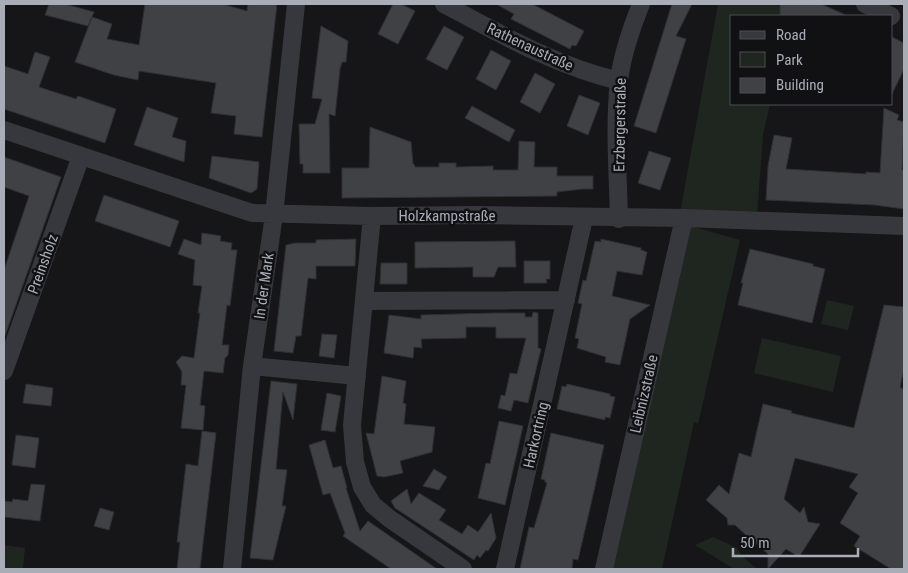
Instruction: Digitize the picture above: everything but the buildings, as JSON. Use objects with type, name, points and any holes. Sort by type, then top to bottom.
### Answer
[{"type":"street","name":"In der Mark","points":[[232,569],[252,366],[274,215],[296,4]]},
{"type":"street","name":"Rathenaustraße","points":[[444,4],[559,63],[593,75],[619,81]]},
{"type":"street","name":"Erzbergerstraße","points":[[619,219],[617,122],[619,81],[628,38],[640,4]]},
{"type":"street","points":[[865,4],[889,15]]},
{"type":"street","name":"Holzkampstraße","points":[[4,130],[252,213],[372,216],[477,215],[619,219],[684,218],[904,226]]},
{"type":"street","name":"Preinsholz","points":[[4,370],[81,156]]},
{"type":"street","points":[[372,216],[352,438],[355,462],[367,497],[373,505],[390,520],[463,569]]},
{"type":"street","name":"Harkortring","points":[[505,569],[584,218]]},
{"type":"street","name":"Leibnizstraße","points":[[604,569],[684,218]]},
{"type":"street","points":[[364,301],[566,300]]},
{"type":"street","points":[[252,366],[357,376]]},
{"type":"green space","points":[[718,4],[792,4],[789,15],[730,15],[730,105],[770,105],[763,135],[757,215],[680,213]]},
{"type":"green space","points":[[690,226],[740,240],[698,424],[694,422],[662,569],[613,569]]},
{"type":"green space","points":[[827,300],[854,306],[848,330],[821,324]]},
{"type":"green space","points":[[762,338],[841,356],[833,392],[754,373]]},
{"type":"green space","points":[[713,537],[737,548],[742,556],[757,569],[734,569],[695,545]]},
{"type":"green space","points":[[4,545],[25,548],[23,569],[4,569]]}]
